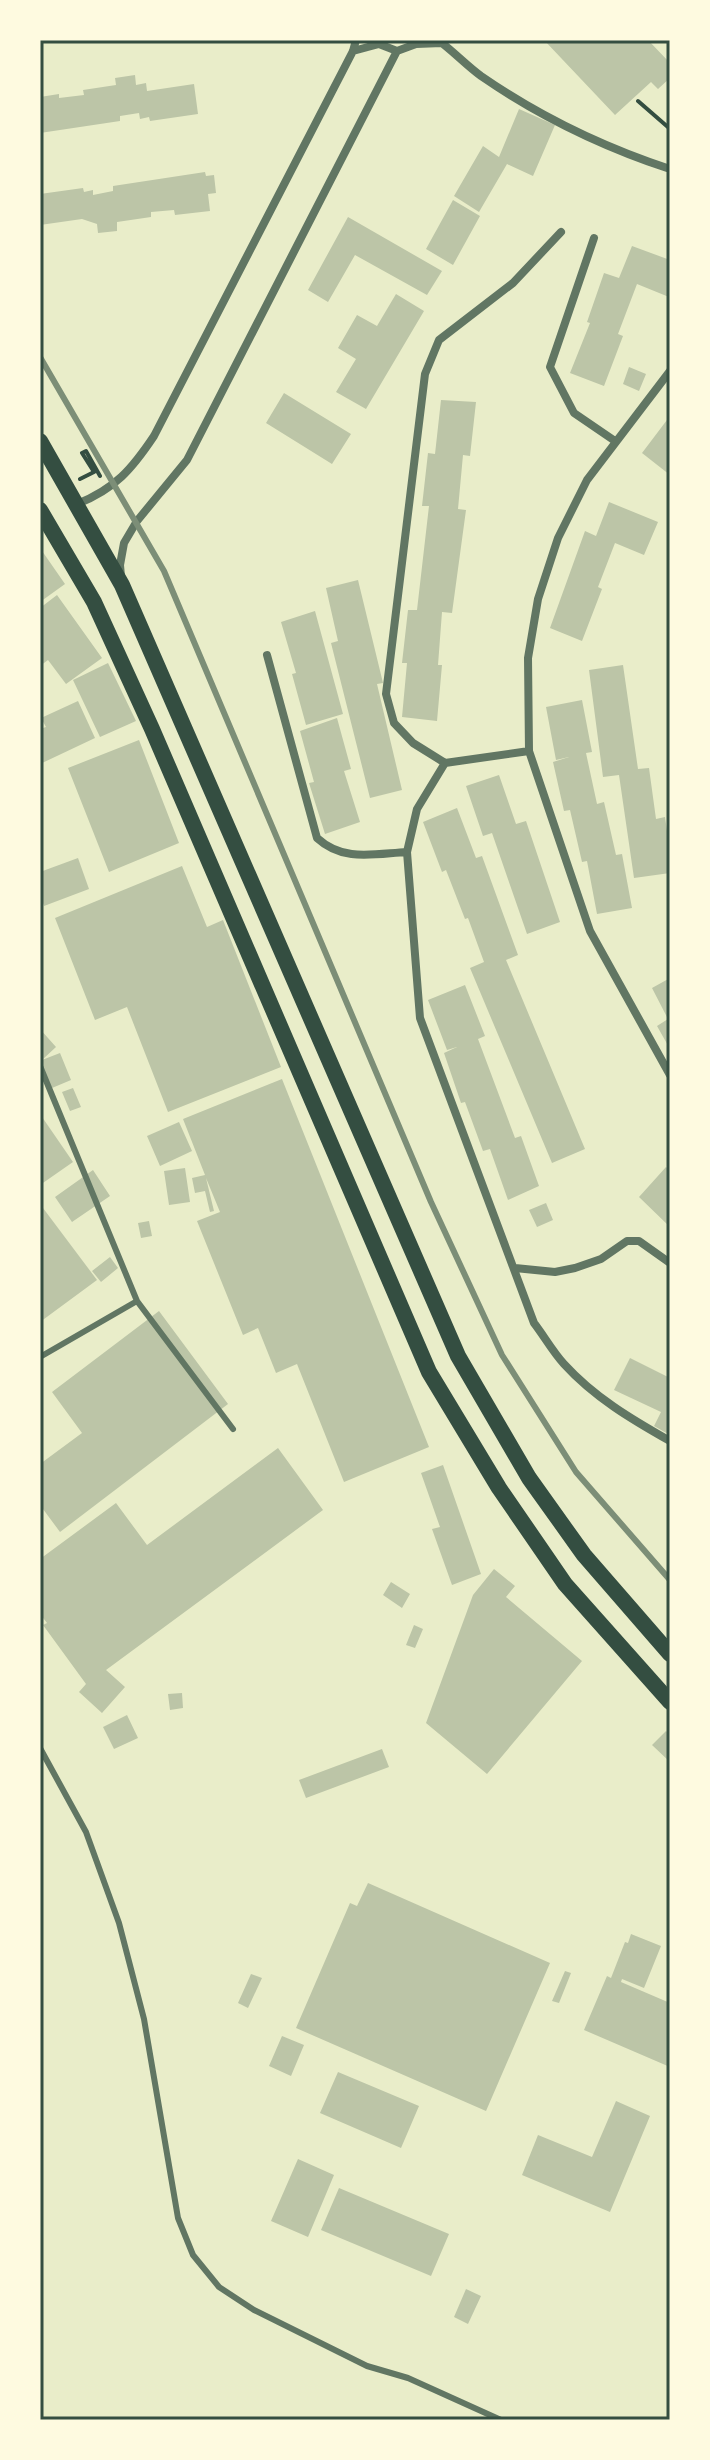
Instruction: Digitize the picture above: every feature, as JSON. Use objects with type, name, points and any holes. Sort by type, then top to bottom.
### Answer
[{"type":"main road","points":[[40,441],[122,585],[458,1356],[529,1478],[584,1555],[670,1654]]},
{"type":"main road","points":[[40,510],[94,602],[152,729],[429,1372],[499,1488],[565,1584],[670,1702]]},
{"type":"street","points":[[77,504],[116,484],[154,436],[356,40]]},
{"type":"street","points":[[353,51],[379,44],[397,51],[416,44],[440,42],[479,75],[573,131],[630,156],[670,169]]},
{"type":"street","points":[[122,585],[120,565],[124,543],[137,521],[187,460],[397,51]]},
{"type":"street","points":[[529,751],[445,763],[413,743],[394,723],[386,694],[425,374],[439,340],[513,283],[561,232]]},
{"type":"street","points":[[594,238],[550,367],[574,413],[615,441]]},
{"type":"street","points":[[670,371],[587,480],[558,538],[538,599],[528,658],[529,751],[590,931],[670,1075]]},
{"type":"street","points":[[267,655],[317,838],[330,850],[357,855],[407,852]]},
{"type":"street","points":[[445,763],[417,809],[407,852],[420,1018],[534,1323],[562,1362],[595,1393],[625,1416],[670,1441]]},
{"type":"street","points":[[515,1268],[555,1272],[575,1268],[601,1259],[627,1241],[639,1241],[670,1263]]},
{"type":"lane","points":[[40,1066],[137,1301],[233,1429]]},
{"type":"lane","points":[[40,1357],[137,1301]]},
{"type":"lane","points":[[40,1748],[86,1832],[119,1923],[144,2019],[178,2218],[193,2255],[219,2287],[254,2310],[367,2366],[408,2378],[501,2420]]},
{"type":"path","points":[[638,101],[669,128],[670,136]]},
{"type":"path","points":[[94,472],[82,453],[86,451],[100,473]]},
{"type":"building","points":[[544,40],[648,40],[670,63],[670,78],[658,89],[651,82],[615,115]]},
{"type":"building","points":[[135,75],[136,85],[146,83],[147,91],[194,84],[198,114],[150,121],[149,117],[140,119],[139,113],[120,116],[120,121],[40,133],[40,97],[84,95],[83,90],[116,85],[115,78]]},
{"type":"building","points":[[519,109],[555,125],[533,176],[507,164],[479,212],[454,196],[483,146],[499,157]]},
{"type":"building","points":[[205,172],[206,176],[214,175],[216,193],[208,194],[210,211],[175,215],[174,210],[151,212],[151,217],[117,222],[117,231],[98,233],[97,224],[82,219],[40,225],[40,194],[83,188],[84,192],[93,190],[93,195],[113,191],[113,186]]},
{"type":"building","points":[[453,200],[480,216],[453,265],[426,249]]},
{"type":"building","points":[[348,217],[442,271],[427,295],[355,255],[328,302],[308,290]]},
{"type":"building","points":[[632,246],[670,260],[670,293],[669,297],[637,284],[618,334],[623,336],[604,386],[570,373],[590,323],[587,322],[604,273],[619,278]]},
{"type":"building","points":[[396,294],[424,311],[366,409],[336,392],[356,359],[338,348],[357,315],[377,326]]},
{"type":"building","points":[[629,367],[646,374],[639,391],[623,384]]},
{"type":"building","points":[[284,393],[351,434],[332,464],[266,423]]},
{"type":"building","points":[[441,400],[476,402],[470,456],[463,455],[458,509],[466,510],[452,613],[442,612],[438,665],[442,665],[437,721],[402,717],[407,663],[402,663],[408,610],[417,610],[429,506],[422,506],[428,453],[435,454]]},
{"type":"building","points":[[670,416],[670,475],[642,453]]},
{"type":"building","points":[[609,502],[658,522],[644,555],[615,543],[582,641],[550,628],[585,531],[596,536]]},
{"type":"building","points":[[40,548],[65,584],[40,602]]},
{"type":"building","points":[[358,580],[383,683],[377,684],[402,790],[370,798],[331,643],[338,641],[326,588]]},
{"type":"building","points":[[57,595],[102,658],[66,684],[48,660],[40,666],[40,608]]},
{"type":"building","points":[[315,611],[343,714],[306,725],[292,674],[296,673],[281,622]]},
{"type":"building","points":[[108,663],[136,721],[100,737],[73,680]]},
{"type":"building","points":[[623,665],[638,769],[649,768],[656,819],[665,817],[670,852],[670,873],[634,878],[619,775],[603,777],[589,670]]},
{"type":"building","points":[[582,700],[592,752],[586,753],[597,804],[604,802],[616,855],[622,854],[632,908],[597,914],[587,861],[582,862],[570,810],[564,811],[553,762],[569,757],[556,760],[546,707]]},
{"type":"building","points":[[78,701],[95,738],[40,764],[40,729],[46,727],[41,718]]},
{"type":"building","points":[[337,718],[351,769],[344,771],[360,822],[325,834],[309,783],[314,782],[300,731]]},
{"type":"building","points":[[139,740],[179,843],[109,872],[68,768]]},
{"type":"building","points":[[499,775],[516,824],[526,821],[560,922],[527,934],[492,833],[483,836],[466,786]]},
{"type":"building","points":[[457,808],[476,858],[482,856],[518,955],[506,960],[585,1149],[552,1163],[470,968],[484,962],[468,918],[465,919],[446,870],[442,872],[423,822]]},
{"type":"building","points":[[78,858],[89,889],[44,906],[40,894],[40,872]]},
{"type":"building","points":[[182,866],[207,927],[223,920],[281,1067],[168,1112],[127,1007],[95,1020],[55,918]]},
{"type":"building","points":[[670,978],[670,1049],[657,1026],[668,1019],[652,988]]},
{"type":"building","points":[[465,985],[485,1036],[478,1039],[515,1138],[521,1136],[539,1186],[508,1200],[490,1149],[483,1151],[465,1102],[461,1103],[444,1053],[457,1047],[447,1050],[428,1000]]},
{"type":"building","points":[[40,1029],[56,1047],[42,1060],[60,1053],[71,1080],[52,1088],[40,1062]]},
{"type":"building","points":[[282,1079],[429,1447],[344,1482],[297,1364],[276,1373],[258,1328],[243,1335],[197,1221],[220,1212],[206,1178],[214,1211],[210,1212],[205,1191],[195,1193],[192,1178],[205,1175],[183,1119]]},
{"type":"building","points":[[73,1088],[81,1107],[70,1111],[62,1092]]},
{"type":"building","points":[[40,1114],[73,1162],[40,1185]]},
{"type":"building","points":[[179,1122],[192,1151],[160,1166],[147,1136]]},
{"type":"building","points":[[666,1167],[670,1171],[670,1227],[639,1197]]},
{"type":"building","points":[[185,1168],[190,1202],[169,1205],[164,1171]]},
{"type":"building","points":[[93,1170],[110,1196],[72,1222],[55,1197]]},
{"type":"building","points":[[546,1203],[553,1220],[537,1227],[529,1210]]},
{"type":"building","points":[[40,1204],[97,1280],[40,1322]]},
{"type":"building","points":[[149,1221],[152,1236],[141,1238],[138,1223]]},
{"type":"building","points":[[110,1257],[118,1268],[101,1282],[92,1271]]},
{"type":"building","points":[[159,1311],[228,1404],[60,1532],[40,1505],[40,1464],[82,1433],[52,1392]]},
{"type":"building","points":[[630,1358],[670,1378],[670,1435],[654,1426],[661,1412],[614,1390]]},
{"type":"building","points":[[278,1448],[323,1510],[106,1670],[125,1687],[102,1713],[79,1692],[86,1684],[43,1625],[47,1623],[40,1614],[40,1559],[116,1503],[147,1545]]},
{"type":"building","points":[[443,1465],[481,1574],[452,1585],[432,1529],[440,1527],[421,1473]]},
{"type":"building","points":[[494,1569],[515,1586],[506,1597],[582,1661],[487,1774],[426,1723],[473,1595]]},
{"type":"building","points":[[391,1582],[410,1594],[402,1608],[383,1595]]},
{"type":"building","points":[[414,1625],[423,1629],[415,1648],[406,1645]]},
{"type":"building","points":[[182,1693],[183,1708],[170,1710],[168,1694]]},
{"type":"building","points":[[127,1715],[138,1738],[114,1749],[103,1727]]},
{"type":"building","points":[[666,1731],[670,1735],[670,1762],[652,1745]]},
{"type":"building","points":[[382,1749],[389,1767],[306,1798],[299,1780]]},
{"type":"building","points":[[368,1883],[550,1963],[486,2111],[296,2028],[350,1903],[357,1906]]},
{"type":"building","points":[[631,1934],[661,1946],[644,1988],[622,1979],[621,1982],[670,2003],[670,2067],[584,2030],[607,1976],[611,1978]]},
{"type":"building","points":[[565,1971],[571,1973],[559,2003],[552,2001]]},
{"type":"building","points":[[251,1974],[262,1978],[248,2008],[238,2003]]},
{"type":"building","points":[[282,2036],[304,2045],[291,2076],[269,2066]]},
{"type":"building","points":[[338,2072],[419,2106],[401,2148],[320,2113]]},
{"type":"building","points":[[616,2101],[650,2116],[610,2212],[522,2175],[538,2135],[592,2157]]},
{"type":"building","points":[[298,2159],[334,2175],[308,2237],[271,2221]]},
{"type":"building","points":[[339,2188],[449,2234],[431,2276],[321,2230]]},
{"type":"building","points":[[466,2289],[481,2296],[468,2324],[454,2317]]},
{"type":"railway","points":[[40,357],[164,571],[431,1202],[502,1355],[576,1472],[670,1580]]}]
